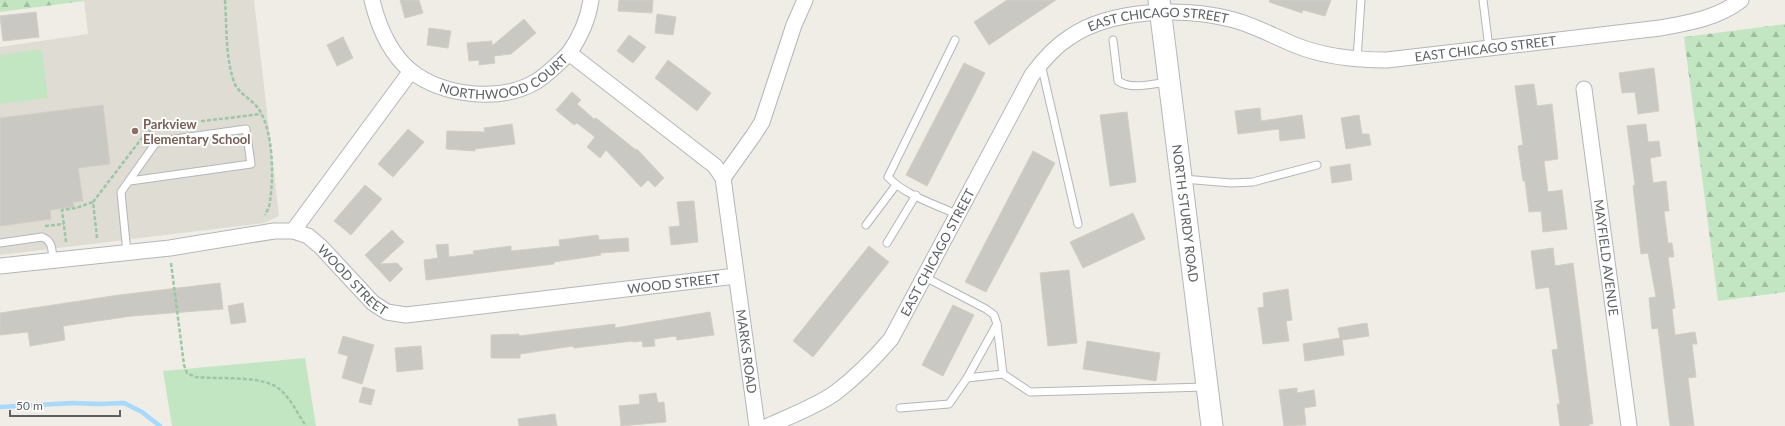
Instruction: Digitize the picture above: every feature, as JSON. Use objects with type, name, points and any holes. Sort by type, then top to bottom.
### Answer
[{"type":"street","points":[[293,231],[411,71],[401,60],[382,32],[375,16],[372,0]]},
{"type":"street","points":[[569,53],[579,38],[585,25],[591,0]]},
{"type":"street","points":[[736,276],[723,178],[762,122],[794,25],[806,0]]},
{"type":"street","name":"EAST CHICAGO STREET","points":[[768,426],[800,412],[834,393],[869,364],[892,337],[1032,75],[1041,62],[1054,48],[1071,36],[1093,25],[1159,6],[1231,19],[1313,51],[1356,60],[1387,60],[1660,28],[1683,24],[1717,14],[1741,0]]},
{"type":"street","name":"NORTH STURDY ROAD","points":[[1159,6],[1212,426]]},
{"type":"street","name":"NORTHWOOD COURT","points":[[411,71],[432,83],[450,89],[470,94],[492,94],[513,90],[536,82],[554,69],[569,53],[703,156],[715,166],[723,178]]},
{"type":"street","name":"MAYFIELD AVENUE","points":[[1584,89],[1629,426]]},
{"type":"street","name":"WOOD STREET","points":[[0,266],[170,248],[274,231],[293,231],[308,236],[321,247],[373,304],[387,312],[406,315],[736,276]]},
{"type":"street","name":"MARKS ROAD","points":[[736,276],[757,426]]},
{"type":"lane","points":[[1356,60],[1361,0]]},
{"type":"lane","points":[[1483,0],[1489,48]]},
{"type":"lane","points":[[955,40],[888,177],[896,185],[958,215]]},
{"type":"lane","points":[[1112,40],[1118,81],[1124,85],[1134,86],[1169,82]]},
{"type":"lane","points":[[1041,62],[1078,224]]},
{"type":"lane","points":[[128,253],[121,192],[130,181],[149,150],[161,141],[246,129],[251,164],[130,181]]},
{"type":"lane","points":[[1181,179],[1232,183],[1253,182],[1317,165]]},
{"type":"lane","points":[[866,225],[896,185]]},
{"type":"lane","points":[[887,243],[916,195]]},
{"type":"lane","points":[[0,243],[42,237],[48,239],[51,244],[53,261]]},
{"type":"lane","points":[[925,277],[986,309],[994,315],[997,324],[1003,374]]},
{"type":"lane","points":[[900,408],[949,404],[968,378],[997,324]]},
{"type":"lane","points":[[968,378],[1003,374],[1030,392],[1207,387]]},
{"type":"path","points":[[225,0],[227,56],[234,82],[237,89],[259,110],[269,137],[272,164],[270,202],[265,215]]},
{"type":"path","points":[[66,242],[62,210],[76,208],[93,202]]},
{"type":"path","points":[[171,262],[184,365],[187,373],[195,377],[256,381],[273,385],[283,393],[292,404],[306,426]]},
{"type":"shaded area","name":"Parkview Elementary School","points":[[84,0],[254,0],[279,216],[264,223],[0,255],[0,47],[88,34]]},
{"type":"green space","points":[[0,0],[84,0],[84,1],[0,12]]},
{"type":"green space","points":[[1785,24],[1785,292],[1718,301],[1684,37]]},
{"type":"green space","points":[[42,49],[48,98],[0,104],[0,55]]},
{"type":"green space","points":[[305,358],[316,426],[172,426],[163,371]]},
{"type":"building","points":[[400,0],[419,0],[423,13],[405,18]]},
{"type":"building","points":[[619,0],[653,0],[652,13],[618,11]]},
{"type":"building","points":[[1007,0],[1056,0],[989,45],[974,22]]},
{"type":"building","points":[[1270,0],[1331,0],[1325,16],[1303,10],[1302,13],[1269,2]]},
{"type":"building","points":[[36,12],[39,37],[3,41],[0,16]]},
{"type":"building","points":[[657,14],[676,17],[673,35],[655,33]]},
{"type":"building","points":[[524,19],[536,33],[511,54],[494,56],[495,63],[479,65],[479,60],[469,61],[467,43],[492,41],[492,46]]},
{"type":"building","points":[[429,28],[451,31],[448,48],[427,45]]},
{"type":"building","points":[[629,35],[646,47],[633,63],[617,51]]},
{"type":"building","points":[[343,37],[353,58],[337,66],[327,45]]},
{"type":"building","points":[[668,60],[711,93],[697,111],[655,78]]},
{"type":"building","points":[[964,63],[985,73],[927,186],[906,175]]},
{"type":"building","points":[[1654,68],[1659,111],[1638,114],[1635,92],[1622,93],[1619,73]]},
{"type":"building","points":[[1534,84],[1537,106],[1552,104],[1558,159],[1544,161],[1548,192],[1562,190],[1567,229],[1543,232],[1541,211],[1529,212],[1518,146],[1523,145],[1515,86]]},
{"type":"building","points":[[572,92],[581,100],[577,104],[594,119],[596,118],[636,150],[637,149],[664,178],[655,187],[648,180],[641,187],[606,150],[600,158],[587,147],[595,137],[577,123],[574,125],[556,110]]},
{"type":"building","name":"Parkview Elementary School","points":[[103,105],[110,164],[78,168],[83,201],[73,202],[74,207],[50,210],[51,219],[0,226],[0,118]]},
{"type":"building","points":[[1260,108],[1261,121],[1302,115],[1305,138],[1280,141],[1279,129],[1238,134],[1235,111]]},
{"type":"building","points":[[1127,112],[1136,182],[1110,186],[1100,115]]},
{"type":"building","points":[[1359,115],[1362,134],[1369,134],[1371,145],[1346,149],[1341,118]]},
{"type":"building","points":[[512,124],[515,144],[475,149],[475,151],[446,149],[447,131],[485,132],[484,128]]},
{"type":"building","points":[[1646,124],[1648,142],[1659,141],[1661,156],[1650,158],[1653,183],[1666,181],[1669,211],[1664,211],[1668,243],[1672,243],[1674,257],[1668,257],[1675,308],[1672,309],[1675,335],[1695,332],[1697,344],[1692,344],[1696,377],[1688,378],[1694,426],[1670,426],[1658,328],[1652,329],[1649,298],[1656,297],[1648,253],[1641,254],[1633,186],[1635,185],[1627,126]]},
{"type":"building","points":[[408,129],[424,142],[393,177],[378,164]]},
{"type":"building","points":[[1033,151],[1055,163],[986,292],[965,282]]},
{"type":"building","points":[[1350,164],[1352,180],[1332,183],[1330,167]]},
{"type":"building","points":[[365,185],[382,199],[351,235],[334,221]]},
{"type":"building","points":[[694,201],[698,242],[671,245],[669,227],[680,226],[677,202]]},
{"type":"building","points":[[1133,213],[1145,239],[1083,268],[1070,242]]},
{"type":"building","points":[[392,230],[404,242],[380,264],[397,263],[403,269],[390,282],[365,255]]},
{"type":"building","points":[[598,235],[599,240],[628,238],[629,251],[600,253],[601,255],[554,262],[554,264],[426,280],[424,260],[438,258],[436,245],[448,244],[449,257],[474,254],[473,251],[511,246],[511,251],[560,246],[559,240]]},
{"type":"building","points":[[869,246],[889,262],[813,357],[793,341]]},
{"type":"building","points":[[1553,248],[1555,266],[1573,263],[1593,424],[1589,424],[1589,426],[1560,426],[1557,404],[1560,404],[1552,350],[1558,349],[1549,287],[1536,289],[1531,251]]},
{"type":"building","points":[[1069,270],[1077,343],[1048,346],[1040,273]]},
{"type":"building","points":[[220,283],[223,309],[132,316],[63,326],[65,340],[30,346],[28,332],[0,335],[0,313],[119,295]]},
{"type":"building","points":[[1288,289],[1292,320],[1286,321],[1289,341],[1263,344],[1258,308],[1264,307],[1263,293]]},
{"type":"building","points":[[243,303],[246,322],[231,324],[228,306]]},
{"type":"building","points":[[953,305],[974,315],[943,376],[922,365]]},
{"type":"building","points":[[710,312],[714,335],[677,340],[676,336],[654,339],[655,346],[643,347],[642,341],[633,341],[574,348],[573,346],[520,354],[520,358],[491,358],[491,335],[519,334],[519,336],[615,324],[615,328]]},
{"type":"building","points":[[1367,323],[1369,336],[1342,340],[1344,355],[1305,361],[1303,344],[1340,338],[1338,328]]},
{"type":"building","points":[[343,336],[374,345],[362,384],[342,378],[348,356],[338,353]]},
{"type":"building","points":[[1087,341],[1160,353],[1156,381],[1083,369]]},
{"type":"building","points":[[421,346],[423,369],[397,372],[395,348]]},
{"type":"building","points":[[363,387],[375,390],[371,405],[359,402]]},
{"type":"building","points":[[1297,388],[1297,393],[1314,390],[1316,406],[1304,408],[1306,425],[1284,426],[1279,390]]},
{"type":"building","points":[[656,393],[658,403],[664,402],[666,422],[621,426],[619,406],[640,404],[639,395]]},
{"type":"building","points":[[555,414],[557,426],[519,426],[518,419]]},
{"type":"waterway","points":[[0,407],[73,403],[124,403],[142,412],[160,426]]},
{"type":"place","name":"Parkview Elementary School","points":[[135,131]]}]
